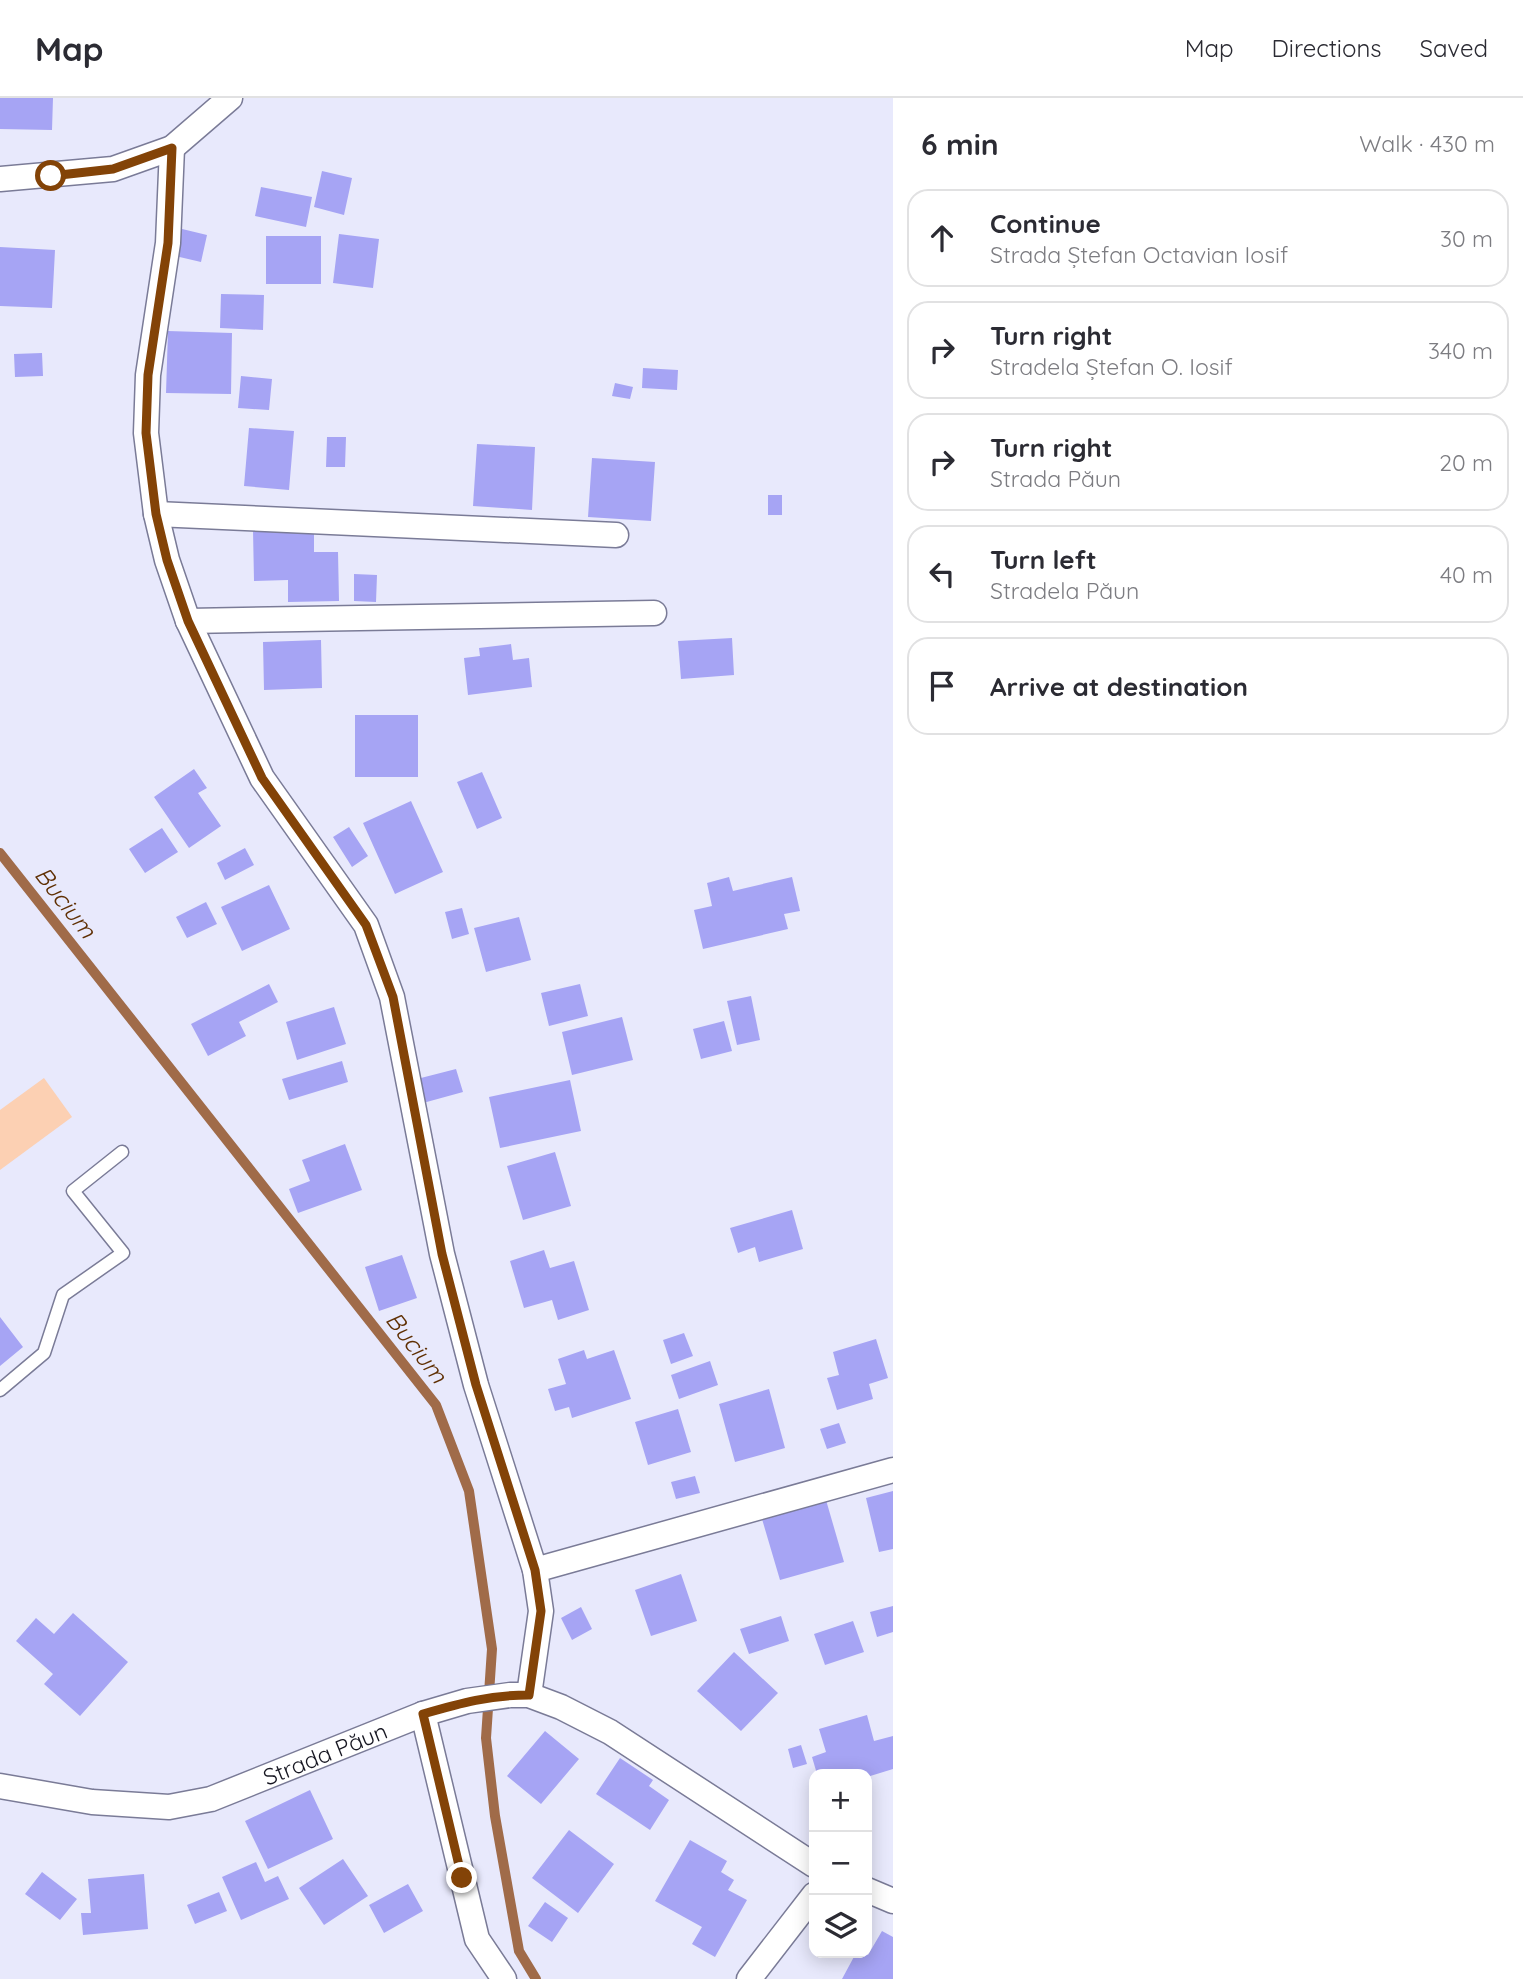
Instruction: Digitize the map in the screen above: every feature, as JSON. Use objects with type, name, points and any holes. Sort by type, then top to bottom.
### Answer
[{"type":"street","points":[[0,179],[113,169],[172,148],[230,98]]},
{"type":"street","points":[[172,148],[168,243],[148,375],[146,433],[156,514],[167,560],[188,621],[262,778],[366,925],[393,997],[442,1254],[476,1385],[535,1570],[541,1611],[520,1695]]},
{"type":"street","points":[[156,514],[616,535]]},
{"type":"street","points":[[188,621],[654,613]]},
{"type":"street","points":[[535,1570],[893,1470]]},
{"type":"street","name":"Strada Păun","points":[[0,1786],[92,1802],[169,1807],[211,1800],[423,1714],[467,1701],[520,1695],[561,1707],[610,1732],[809,1862]]},
{"type":"street","points":[[423,1714],[477,1940],[504,1979]]},
{"type":"street","points":[[872,1892],[893,1901]]},
{"type":"street","points":[[749,1979],[809,1901]]},
{"type":"lane","points":[[0,1390],[44,1353],[63,1295],[123,1253],[73,1191],[122,1152]]},
{"type":"shaded area","points":[[44,1078],[72,1117],[0,1170],[0,1110]]},
{"type":"building","points":[[0,98],[53,98],[52,130],[0,129]]},
{"type":"building","points":[[322,171],[352,178],[344,215],[314,207]]},
{"type":"building","points":[[261,187],[312,197],[306,227],[255,216]]},
{"type":"building","points":[[178,228],[207,235],[201,262],[171,255]]},
{"type":"building","points":[[339,234],[379,239],[373,288],[333,283]]},
{"type":"building","points":[[266,236],[321,236],[321,284],[266,284]]},
{"type":"building","points":[[0,247],[55,250],[52,308],[0,306]]},
{"type":"building","points":[[221,294],[264,295],[263,330],[220,328]]},
{"type":"building","points":[[168,331],[232,333],[231,394],[166,393]]},
{"type":"building","points":[[42,353],[43,376],[15,377],[14,354]]},
{"type":"building","points":[[643,368],[678,370],[677,390],[642,388]]},
{"type":"building","points":[[241,376],[272,379],[269,410],[238,408]]},
{"type":"building","points":[[615,383],[633,387],[630,399],[612,396]]},
{"type":"building","points":[[249,428],[294,431],[289,490],[244,486]]},
{"type":"building","points":[[327,437],[346,437],[345,467],[326,467]]},
{"type":"building","points":[[477,444],[535,447],[532,510],[473,506]]},
{"type":"building","points":[[592,458],[655,462],[651,521],[588,517]]},
{"type":"building","points":[[768,495],[782,495],[782,515],[768,515]]},
{"type":"building","points":[[253,530],[314,530],[314,552],[338,552],[339,601],[288,602],[288,580],[254,581]]},
{"type":"building","points":[[354,574],[377,575],[376,602],[354,601]]},
{"type":"building","points":[[732,638],[734,675],[681,679],[678,641]]},
{"type":"building","points":[[321,640],[322,688],[264,690],[263,642]]},
{"type":"building","points":[[511,644],[513,660],[529,658],[532,687],[468,695],[464,658],[480,656],[479,648]]},
{"type":"building","points":[[355,715],[418,715],[418,777],[355,777]]},
{"type":"building","points":[[194,769],[207,788],[198,793],[221,826],[189,848],[154,797]]},
{"type":"building","points":[[482,772],[502,818],[477,829],[457,782]]},
{"type":"building","points":[[411,801],[443,872],[395,894],[363,823]]},
{"type":"building","points":[[349,827],[368,856],[352,867],[333,837]]},
{"type":"building","points":[[162,828],[178,852],[145,873],[129,849]]},
{"type":"building","points":[[245,848],[254,865],[225,880],[217,863]]},
{"type":"building","points":[[729,877],[733,891],[792,877],[800,911],[784,914],[788,929],[703,949],[694,910],[712,906],[707,883]]},
{"type":"building","points":[[269,885],[290,929],[242,951],[221,907]]},
{"type":"building","points":[[206,902],[217,924],[187,938],[176,917]]},
{"type":"building","points":[[462,908],[469,934],[452,939],[445,912]]},
{"type":"building","points":[[519,917],[531,960],[486,972],[474,928]]},
{"type":"building","points":[[269,984],[278,1002],[239,1022],[246,1036],[208,1056],[191,1024]]},
{"type":"building","points":[[580,984],[588,1016],[549,1026],[541,993]]},
{"type":"building","points":[[751,996],[760,1040],[737,1045],[727,1001]]},
{"type":"building","points":[[334,1007],[346,1044],[297,1060],[286,1022]]},
{"type":"building","points":[[622,1017],[633,1060],[572,1075],[562,1032]]},
{"type":"building","points":[[724,1021],[732,1051],[701,1059],[693,1029]]},
{"type":"building","points":[[342,1061],[348,1082],[289,1100],[282,1079]]},
{"type":"building","points":[[456,1069],[463,1092],[423,1103],[417,1079]]},
{"type":"building","points":[[570,1080],[581,1131],[500,1148],[489,1097]]},
{"type":"building","points":[[345,1144],[362,1190],[298,1213],[289,1189],[310,1181],[302,1160]]},
{"type":"building","points":[[555,1152],[571,1206],[523,1220],[507,1166]]},
{"type":"building","points":[[792,1210],[803,1249],[759,1262],[755,1247],[738,1253],[730,1228]]},
{"type":"building","points":[[544,1250],[550,1268],[574,1261],[589,1310],[558,1320],[552,1300],[524,1308],[510,1261]]},
{"type":"building","points":[[402,1255],[417,1298],[379,1311],[365,1267]]},
{"type":"building","points":[[0,1317],[23,1347],[0,1366]]},
{"type":"building","points":[[684,1333],[693,1356],[671,1364],[663,1340]]},
{"type":"building","points":[[876,1339],[888,1378],[869,1384],[873,1399],[837,1410],[827,1378],[839,1375],[833,1352]]},
{"type":"building","points":[[584,1350],[587,1359],[614,1350],[631,1399],[572,1418],[569,1407],[555,1411],[548,1389],[566,1384],[558,1359]]},
{"type":"building","points":[[710,1361],[718,1385],[679,1399],[671,1375]]},
{"type":"building","points":[[769,1389],[785,1448],[735,1462],[719,1404]]},
{"type":"building","points":[[678,1409],[691,1452],[648,1465],[635,1422]]},
{"type":"building","points":[[839,1423],[846,1443],[827,1449],[820,1429]]},
{"type":"building","points":[[695,1476],[700,1493],[676,1499],[671,1482]]},
{"type":"building","points":[[893,1491],[893,1549],[879,1552],[866,1498]]},
{"type":"building","points":[[826,1500],[844,1562],[780,1580],[762,1519]]},
{"type":"building","points":[[681,1574],[697,1621],[651,1636],[635,1590]]},
{"type":"building","points":[[893,1606],[893,1632],[877,1637],[870,1612]]},
{"type":"building","points":[[581,1607],[592,1629],[572,1640],[561,1618]]},
{"type":"building","points":[[73,1613],[128,1662],[80,1716],[44,1684],[53,1674],[16,1641],[36,1618],[54,1634]]},
{"type":"building","points":[[781,1616],[789,1641],[749,1654],[740,1629]]},
{"type":"building","points":[[853,1621],[864,1652],[825,1665],[814,1634]]},
{"type":"building","points":[[734,1652],[778,1693],[741,1731],[697,1691]]},
{"type":"building","points":[[867,1715],[874,1741],[893,1736],[893,1769],[872,1775],[872,1769],[816,1769],[812,1757],[826,1752],[819,1729]]},
{"type":"building","points":[[545,1731],[579,1759],[541,1804],[507,1776]]},
{"type":"building","points":[[801,1745],[807,1764],[793,1768],[788,1749]]},
{"type":"building","points":[[620,1758],[653,1780],[649,1786],[669,1800],[650,1830],[596,1794]]},
{"type":"building","points":[[310,1790],[333,1839],[268,1869],[245,1821]]},
{"type":"building","points":[[569,1830],[614,1864],[578,1913],[532,1878]]},
{"type":"building","points":[[690,1840],[727,1861],[721,1872],[734,1880],[728,1890],[747,1900],[715,1957],[692,1944],[702,1927],[655,1901]]},
{"type":"building","points":[[343,1859],[368,1896],[324,1925],[299,1888]]},
{"type":"building","points":[[256,1862],[265,1882],[278,1876],[289,1899],[241,1920],[222,1877]]},
{"type":"building","points":[[42,1872],[77,1899],[60,1920],[25,1894]]},
{"type":"building","points":[[144,1874],[148,1929],[83,1935],[81,1913],[91,1913],[88,1879]]},
{"type":"building","points":[[408,1884],[423,1911],[384,1933],[369,1905]]},
{"type":"building","points":[[219,1892],[227,1911],[195,1924],[187,1905]]},
{"type":"building","points":[[545,1902],[568,1918],[552,1942],[528,1926]]},
{"type":"building","points":[[882,1931],[893,1937],[893,1979],[842,1979],[853,1958],[872,1958],[872,1948]]},
{"type":"waterway","name":"Bucium","points":[[0,853],[436,1405],[469,1491],[492,1649],[486,1738],[495,1816],[519,1951],[536,1979]]},
{"type":"route","points":[[51,176],[113,169],[172,148],[168,243],[148,375],[146,433],[156,514],[167,560],[188,621],[262,778],[366,925],[393,997],[442,1254],[476,1385],[535,1570],[541,1611],[529,1695],[467,1701],[423,1714],[462,1878]]}]
